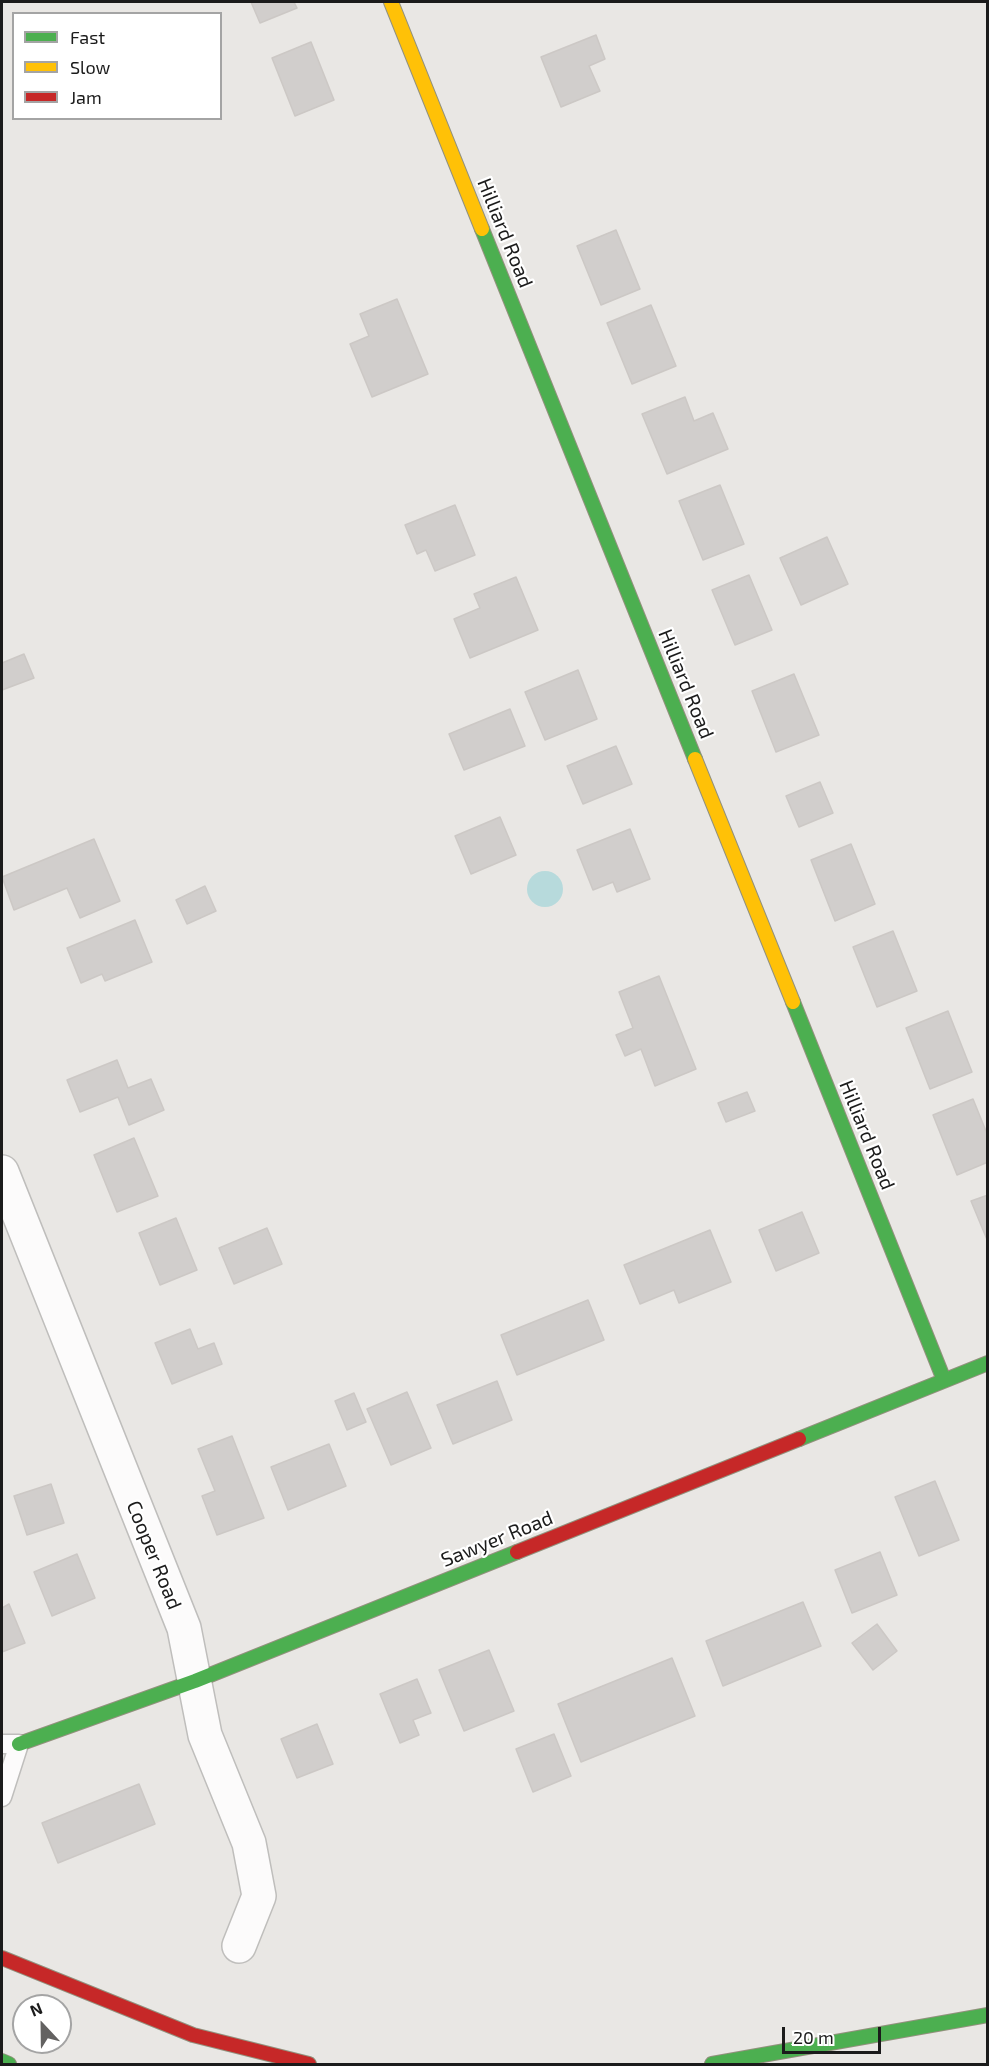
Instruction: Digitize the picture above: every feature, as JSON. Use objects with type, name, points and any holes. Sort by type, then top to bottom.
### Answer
[{"type":"street","name":"Hilliard Road","points":[[391,2],[944,1380]]},
{"type":"street","name":"Cooper Road","points":[[2,1172],[184,1628],[205,1735],[249,1843],[259,1896],[239,1946]]},
{"type":"street","name":"Sawyer Road","points":[[10,1744],[195,1681],[987,1363]]},
{"type":"street","points":[[2,1958],[193,2035],[309,2064]]},
{"type":"street","points":[[712,2064],[987,2015]]},
{"type":"street","points":[[2,2061],[9,2064]]},
{"type":"lane","points":[[2,1797],[10,1744]]},
{"type":"water","points":[[545,871],[558,876],[563,889],[558,902],[545,907],[532,902],[527,889],[532,876]]},
{"type":"building","points":[[251,2],[294,2],[297,8],[260,23]]},
{"type":"building","points":[[596,35],[605,59],[589,66],[600,91],[561,107],[541,57]]},
{"type":"building","points":[[311,42],[334,100],[295,116],[272,58]]},
{"type":"building","points":[[616,230],[640,289],[601,305],[577,246]]},
{"type":"building","points":[[397,299],[428,374],[372,397],[350,344],[369,336],[360,314]]},
{"type":"building","points":[[651,305],[676,366],[632,384],[607,323]]},
{"type":"building","points":[[685,397],[694,421],[713,413],[728,449],[667,474],[642,414]]},
{"type":"building","points":[[720,485],[744,544],[703,560],[679,501]]},
{"type":"building","points":[[455,505],[475,555],[435,571],[426,550],[417,554],[405,525]]},
{"type":"building","points":[[827,537],[848,584],[801,605],[780,558]]},
{"type":"building","points":[[749,575],[772,630],[735,645],[712,590]]},
{"type":"building","points":[[516,577],[538,630],[470,658],[454,619],[480,608],[474,594]]},
{"type":"building","points":[[24,654],[34,678],[2,690],[2,663]]},
{"type":"building","points":[[578,670],[597,719],[545,740],[525,692]]},
{"type":"building","points":[[794,674],[819,735],[776,752],[752,691]]},
{"type":"building","points":[[510,709],[525,746],[464,770],[449,734]]},
{"type":"building","points":[[616,746],[632,784],[583,804],[567,766]]},
{"type":"building","points":[[820,782],[833,813],[799,827],[786,796]]},
{"type":"building","points":[[500,817],[516,855],[471,874],[455,836]]},
{"type":"building","points":[[630,829],[650,879],[617,892],[613,882],[593,890],[577,850]]},
{"type":"building","points":[[94,839],[120,901],[80,918],[67,888],[14,910],[2,877]]},
{"type":"building","points":[[851,844],[875,904],[835,921],[811,860]]},
{"type":"building","points":[[205,886],[216,911],[187,924],[176,900]]},
{"type":"building","points":[[135,920],[152,962],[105,981],[102,974],[81,983],[67,948]]},
{"type":"building","points":[[893,931],[917,991],[877,1007],[853,947]]},
{"type":"building","points":[[659,976],[696,1069],[655,1086],[641,1049],[625,1056],[616,1035],[633,1028],[619,992]]},
{"type":"building","points":[[948,1011],[972,1072],[930,1089],[906,1028]]},
{"type":"building","points":[[117,1060],[128,1088],[151,1079],[164,1110],[129,1125],[118,1097],[80,1112],[67,1080]]},
{"type":"building","points":[[747,1092],[755,1111],[726,1122],[718,1103]]},
{"type":"building","points":[[973,1099],[988,1136],[988,1162],[957,1175],[933,1115]]},
{"type":"building","points":[[134,1138],[158,1196],[117,1212],[94,1155]]},
{"type":"building","points":[[988,1195],[988,1242],[971,1201]]},
{"type":"building","points":[[802,1212],[819,1253],[776,1271],[759,1230]]},
{"type":"building","points":[[176,1218],[197,1270],[160,1285],[139,1233]]},
{"type":"building","points":[[267,1228],[282,1264],[234,1284],[219,1248]]},
{"type":"building","points":[[710,1230],[731,1282],[679,1303],[674,1290],[640,1304],[624,1265]]},
{"type":"building","points":[[588,1300],[604,1340],[517,1375],[501,1335]]},
{"type":"building","points":[[190,1329],[198,1349],[214,1343],[222,1364],[172,1384],[155,1343]]},
{"type":"building","points":[[497,1381],[512,1420],[453,1444],[437,1405]]},
{"type":"building","points":[[407,1392],[431,1448],[391,1465],[367,1409]]},
{"type":"building","points":[[354,1393],[366,1422],[347,1430],[335,1401]]},
{"type":"building","points":[[232,1436],[264,1518],[217,1535],[202,1496],[215,1491],[198,1449]]},
{"type":"building","points":[[329,1444],[346,1486],[288,1510],[271,1467]]},
{"type":"building","points":[[935,1481],[959,1540],[919,1556],[895,1497]]},
{"type":"building","points":[[51,1484],[64,1523],[27,1535],[14,1496]]},
{"type":"building","points":[[880,1552],[897,1595],[852,1613],[835,1570]]},
{"type":"building","points":[[77,1554],[95,1598],[52,1616],[34,1572]]},
{"type":"building","points":[[803,1602],[821,1646],[723,1686],[706,1641]]},
{"type":"building","points":[[9,1604],[25,1643],[2,1652],[2,1608]]},
{"type":"building","points":[[877,1624],[897,1651],[873,1670],[852,1643]]},
{"type":"building","points":[[489,1650],[514,1711],[464,1731],[439,1670]]},
{"type":"building","points":[[672,1658],[695,1716],[581,1762],[558,1704]]},
{"type":"building","points":[[417,1679],[431,1713],[413,1720],[419,1735],[400,1743],[380,1694]]},
{"type":"building","points":[[317,1724],[333,1764],[297,1778],[281,1739]]},
{"type":"building","points":[[554,1734],[571,1776],[533,1792],[516,1749]]},
{"type":"building","points":[[139,1784],[155,1824],[58,1863],[42,1823]]},
{"type":"traffic: fast","points":[[482,229],[695,759]]},
{"type":"traffic: fast","points":[[793,1002],[944,1380]]},
{"type":"traffic: fast","points":[[799,1439],[988,1363]]},
{"type":"traffic: fast","points":[[19,1744],[195,1681],[517,1552]]},
{"type":"traffic: fast","points":[[712,2064],[988,2015]]},
{"type":"traffic: fast","points":[[2,2061],[9,2064]]},
{"type":"traffic: slow","points":[[391,2],[482,229]]},
{"type":"traffic: slow","points":[[695,759],[793,1002]]},
{"type":"traffic: jam","points":[[517,1552],[799,1439]]},
{"type":"traffic: jam","points":[[2,1958],[193,2035],[309,2064]]}]
